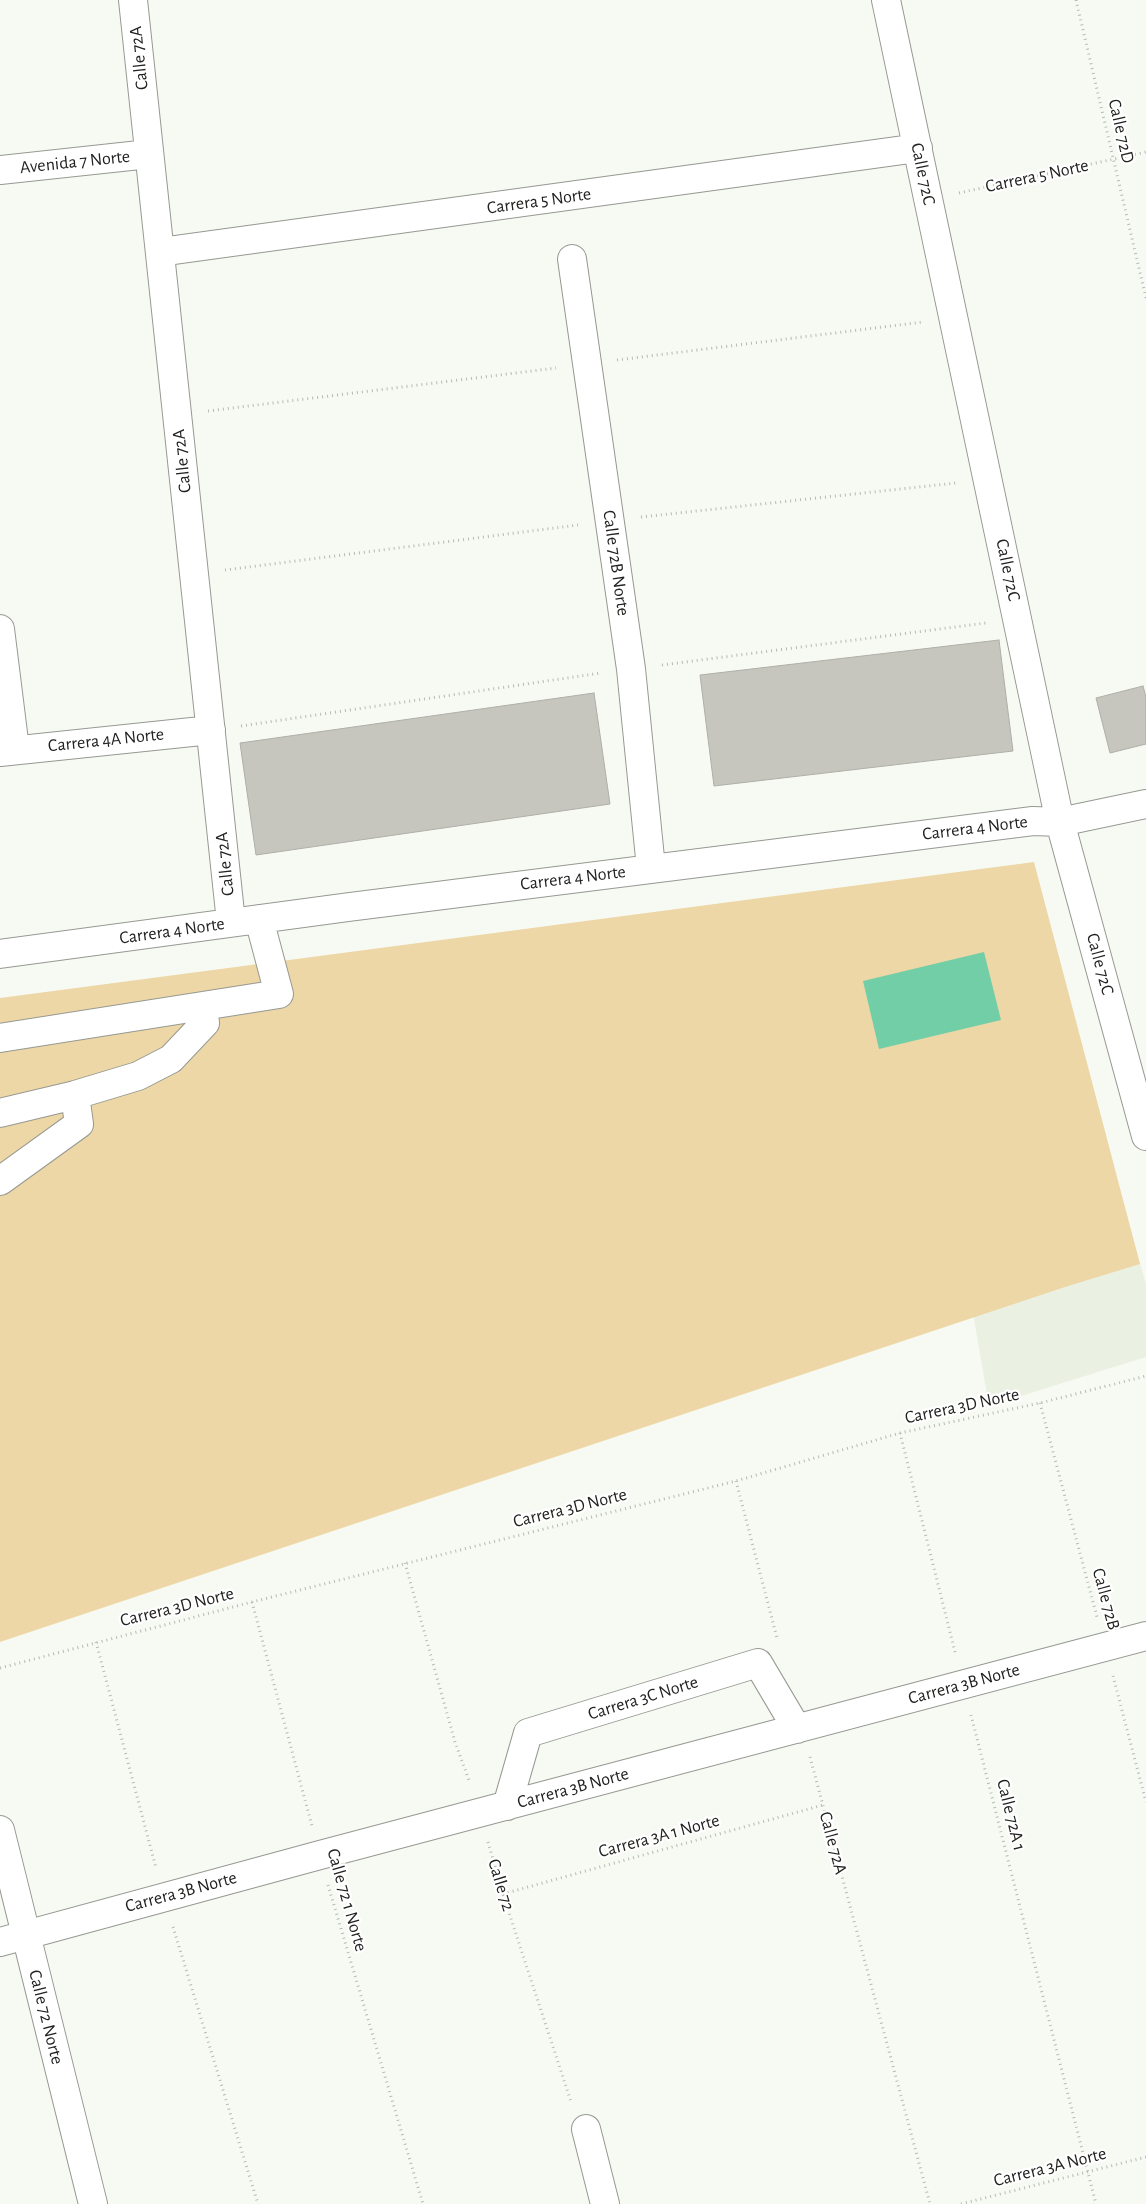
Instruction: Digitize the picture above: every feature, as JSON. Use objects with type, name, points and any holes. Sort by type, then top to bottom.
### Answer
[{"type":"street","name":"Calle 72A","points":[[133,0],[230,922]]},
{"type":"street","name":"Calle 72C","points":[[886,0],[1060,822],[1146,1136]]},
{"type":"street","name":"Carrera 5 Norte","points":[[160,252],[918,148]]},
{"type":"street","name":"Avenida 7 Norte","points":[[0,170],[149,154]]},
{"type":"street","name":"Calle 72B Norte","points":[[572,259],[631,669],[651,868]]},
{"type":"street","points":[[0,629],[8,751]]},
{"type":"street","name":"Carrera 4A Norte","points":[[8,751],[211,730]]},
{"type":"street","name":"Carrera 4 Norte","points":[[0,954],[230,922],[651,868],[1033,821],[1060,822],[1146,804]]},
{"type":"street","points":[[0,1038],[279,994],[259,919]]},
{"type":"street","points":[[0,1113],[75,1095],[138,1076],[171,1059],[205,1022],[203,1006]]},
{"type":"street","points":[[0,1181],[79,1124],[75,1095]]},
{"type":"street","name":"Carrera 3B Norte","points":[[0,1942],[320,1855],[1146,1636]]},
{"type":"street","name":"Carrera 3C Norte","points":[[507,1806],[528,1734],[758,1663],[799,1728]]},
{"type":"street","name":"Calle 72 Norte","points":[[0,1830],[93,2204]]},
{"type":"street","points":[[586,2129],[605,2204]]},
{"type":"path","name":"Calle 72D","points":[[1076,0],[1146,298]]},
{"type":"path","name":"Carrera 5 Norte","points":[[929,199],[1146,152]]},
{"type":"path","name":"Carrera 3D Norte","points":[[0,1668],[405,1563],[736,1481],[900,1433],[1040,1403],[1146,1376]]},
{"type":"path","name":"Calle 72B","points":[[1040,1403],[1146,1802]]},
{"type":"path","name":"Calle 72A 1","points":[[900,1433],[1096,2204]]},
{"type":"path","points":[[736,1481],[779,1645]]},
{"type":"path","name":"Calle 72","points":[[405,1563],[455,1742],[480,1813],[503,1894],[571,2103],[586,2129]]},
{"type":"path","name":"Calle 72 1 Norte","points":[[252,1602],[320,1855],[423,2204]]},
{"type":"path","name":"Calle 72A","points":[[799,1728],[823,1805],[930,2204]]},
{"type":"path","name":"Carrera 3A 1 Norte","points":[[503,1894],[823,1805]]},
{"type":"path","name":"Carrera 3A Norte","points":[[961,2204],[1146,2157]]},
{"type":"shaded area","points":[[1034,862],[1140,1264],[1065,1287],[0,1642],[0,998]]},
{"type":"shaded area","points":[[984,952],[1001,1020],[879,1049],[863,981]]},
{"type":"shaded area","points":[[1130,1228],[1146,1284],[1146,1357],[989,1406],[967,1279]]},
{"type":"building","points":[[999,640],[1013,751],[714,786],[700,675]]},
{"type":"building","points":[[1143,686],[1146,697],[1146,744],[1110,753],[1096,698]]},
{"type":"building","points":[[594,693],[610,804],[256,855],[240,743]]}]
